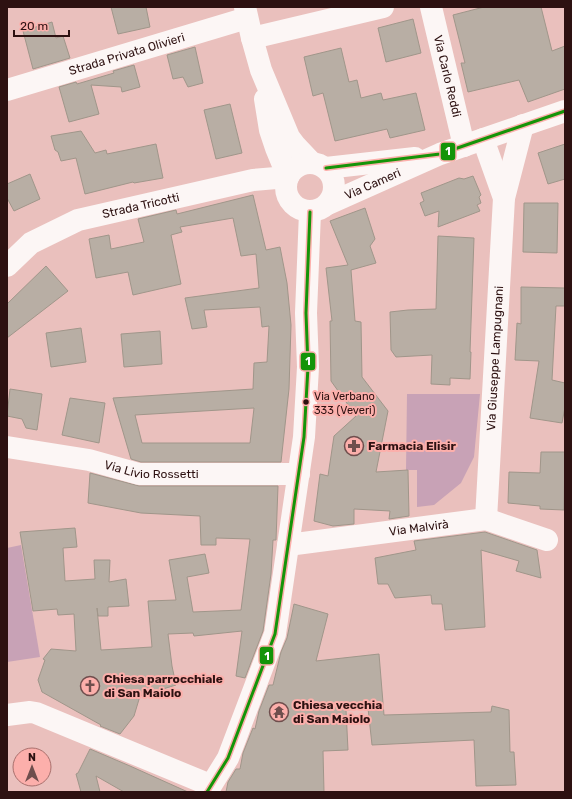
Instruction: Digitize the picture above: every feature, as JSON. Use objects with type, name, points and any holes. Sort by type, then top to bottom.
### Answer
[{"type":"street","name":"Strada Privata Olivieri","points":[[7,90],[248,21],[383,7]]},
{"type":"street","name":"Via Carlo Reddi","points":[[431,7],[474,143]]},
{"type":"street","points":[[7,715],[30,712],[36,713],[209,789],[228,758],[275,634],[304,437],[307,375],[306,313],[319,208],[303,211],[296,208],[290,202],[287,195],[286,187],[288,177],[270,130],[261,70],[248,21]]},
{"type":"street","points":[[261,70],[289,137],[295,146],[319,166]]},
{"type":"street","name":"Via Cameri","points":[[319,208],[440,154],[565,111]]},
{"type":"street","name":"Via Giuseppe Lampugnani","points":[[486,518],[504,198],[523,125]]},
{"type":"street","name":"Via Giuseppe Lampugnani","points":[[474,143],[504,198]]},
{"type":"street","name":"Via Cameri","points":[[288,177],[297,167],[304,164],[319,166],[440,154]]},
{"type":"street","name":"Via Cameri","points":[[319,166],[334,179],[335,186],[335,192],[319,208]]},
{"type":"street","name":"Strada Tricotti","points":[[7,266],[31,243],[78,220],[253,180],[288,177]]},
{"type":"street","name":"Via Livio Rossetti","points":[[7,447],[89,460],[139,474],[299,474]]},
{"type":"street","name":"Via Malvirà","points":[[288,545],[486,518],[547,540]]},
{"type":"shaded area","points":[[407,394],[480,394],[474,457],[461,483],[434,505],[417,507],[417,470],[406,470]]},
{"type":"shaded area","points":[[21,545],[40,657],[7,662],[7,548]]},
{"type":"building","points":[[111,7],[146,7],[150,27],[118,34]]},
{"type":"building","points":[[484,7],[541,7],[552,51],[565,46],[565,89],[528,102],[519,80],[468,92],[461,63],[465,63],[453,15]]},
{"type":"building","points":[[413,19],[421,53],[386,62],[378,28]]},
{"type":"building","points":[[52,22],[56,38],[63,36],[70,58],[33,69],[23,31]]},
{"type":"building","points":[[195,47],[203,83],[188,87],[183,77],[173,79],[167,55]]},
{"type":"building","points":[[341,48],[349,82],[357,80],[361,98],[381,93],[383,100],[416,93],[425,130],[390,138],[387,129],[335,141],[323,93],[313,96],[304,57]]},
{"type":"building","points":[[134,65],[140,87],[122,92],[121,87],[91,85],[99,114],[69,122],[59,87],[76,82],[77,84],[114,73],[113,71]]},
{"type":"building","points":[[230,104],[242,153],[216,159],[204,110]]},
{"type":"building","points":[[81,131],[95,153],[106,150],[107,154],[156,144],[163,178],[133,182],[85,194],[76,158],[61,161],[58,152],[55,150],[51,136]]},
{"type":"building","points":[[565,144],[565,179],[548,184],[538,153]]},
{"type":"building","points":[[30,174],[40,199],[14,211],[7,198],[7,184]]},
{"type":"building","points":[[473,176],[481,195],[479,197],[481,203],[477,205],[480,211],[438,227],[439,211],[425,216],[420,203],[424,201],[421,193],[459,178],[464,179]]},
{"type":"building","points":[[253,195],[266,250],[280,247],[287,283],[291,325],[289,389],[281,462],[141,462],[131,459],[113,398],[253,389],[254,363],[267,362],[269,326],[262,327],[260,307],[204,310],[207,327],[192,329],[185,298],[259,288],[256,254],[241,256],[233,218],[180,227],[182,232],[171,235],[181,284],[133,295],[128,272],[96,278],[89,239],[109,235],[111,249],[144,242],[138,219],[176,210],[177,214]],"holes":[[[254,408],[250,443],[142,443],[135,415]]]},
{"type":"building","points":[[524,203],[558,203],[557,253],[523,252]]},
{"type":"building","points":[[365,208],[375,239],[370,246],[376,263],[351,270],[355,321],[361,322],[362,377],[388,411],[376,472],[408,470],[409,516],[389,519],[390,511],[354,509],[354,524],[333,526],[314,521],[320,474],[328,476],[334,436],[356,416],[331,381],[330,321],[332,321],[326,268],[348,265],[330,221]]},
{"type":"building","points":[[438,236],[474,238],[470,379],[450,378],[450,385],[431,384],[432,355],[396,357],[391,350],[390,312],[436,309]]},
{"type":"building","points":[[46,266],[68,291],[7,338],[7,304]]},
{"type":"building","points":[[521,287],[565,288],[565,306],[556,306],[552,380],[565,383],[565,407],[562,423],[530,418],[539,361],[515,360],[517,323],[521,324]]},
{"type":"building","points":[[81,328],[86,362],[51,367],[46,333]]},
{"type":"building","points":[[160,331],[162,364],[124,367],[121,334]]},
{"type":"building","points":[[10,389],[42,394],[37,430],[26,428],[22,419],[7,416]]},
{"type":"building","points":[[70,398],[105,403],[99,443],[62,435]]},
{"type":"building","points":[[541,452],[565,452],[564,510],[540,509],[540,506],[508,503],[509,472],[540,473]]},
{"type":"building","points":[[90,473],[139,486],[278,486],[276,540],[273,540],[271,574],[263,631],[245,678],[236,676],[242,631],[194,636],[193,633],[168,634],[176,685],[140,696],[134,716],[120,734],[100,726],[101,725],[42,692],[38,680],[45,660],[43,659],[51,649],[76,651],[74,614],[58,615],[57,609],[33,611],[20,532],[75,528],[77,547],[63,548],[65,581],[95,579],[94,560],[110,560],[109,582],[126,579],[129,606],[108,607],[108,616],[98,616],[97,608],[101,650],[152,647],[148,601],[176,600],[169,560],[205,554],[209,573],[187,577],[193,612],[241,610],[250,539],[216,538],[216,545],[201,545],[200,516],[141,513],[88,503]]},
{"type":"building","points":[[485,532],[537,550],[541,578],[516,571],[519,561],[481,550],[485,627],[445,630],[442,604],[432,604],[431,595],[395,598],[388,584],[378,584],[375,558],[416,550],[414,541]]},
{"type":"building","points":[[294,604],[328,614],[316,661],[379,654],[384,715],[491,712],[492,706],[509,710],[510,752],[514,752],[516,785],[476,786],[474,740],[372,745],[368,708],[346,710],[348,750],[323,751],[324,792],[226,792],[228,782],[236,769],[240,769],[243,753],[253,728],[255,729],[259,711],[269,685],[273,685],[281,652],[287,638]]},
{"type":"building","points":[[90,749],[188,792],[124,792],[96,776],[100,792],[81,792],[76,774],[78,773]]},
{"type":"transit line","name":"1","points":[[326,168],[440,154],[565,111]]},
{"type":"transit line","name":"1","points":[[207,792],[228,758],[275,634],[304,437],[308,367],[306,313],[310,212]]},
{"type":"place","name":"Via Verbano 333 (Veveri)","points":[[306,402]]},
{"type":"place","name":"Farmacia Elisir","points":[[354,446]]},
{"type":"place","name":"Chiesa parrocchiale di San Maiolo","points":[[90,686]]},
{"type":"place","name":"Chiesa vecchia di San Maiolo","points":[[279,712]]}]
